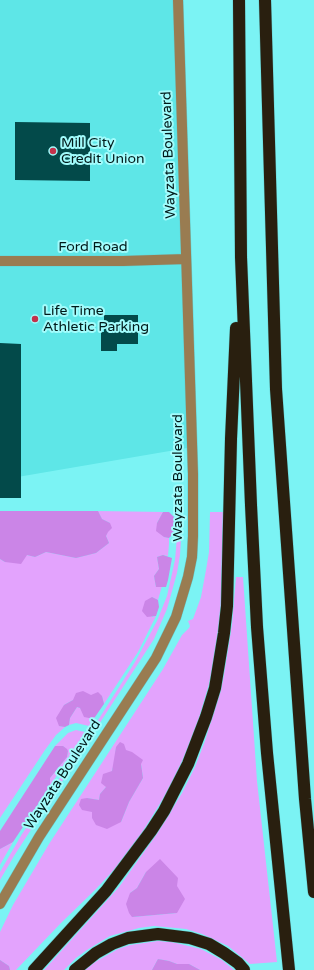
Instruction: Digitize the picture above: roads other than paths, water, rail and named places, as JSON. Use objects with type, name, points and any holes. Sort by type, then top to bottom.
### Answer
[{"type":"highway","points":[[239,0],[241,257],[257,627],[275,835],[289,970]]},
{"type":"highway","points":[[265,0],[276,389],[304,791],[314,892]]},
{"type":"highway","points":[[34,970],[106,891],[151,831],[164,811],[188,764],[215,688],[227,606],[231,439],[241,257]]},
{"type":"highway","points":[[75,970],[96,953],[112,944],[128,938],[158,934],[190,938],[209,944],[238,963],[244,970]]},
{"type":"street","name":"Wayzata Boulevard","points":[[0,904],[39,837],[156,658],[167,637],[182,601],[191,563],[194,474],[178,0]]},
{"type":"street","name":"Ford Road","points":[[0,261],[123,261],[186,259]]},
{"type":"place","name":"Mill City Credit Union","points":[[53,151]]},
{"type":"place","name":"Life Time Athletic Parking","points":[[35,319]]}]
